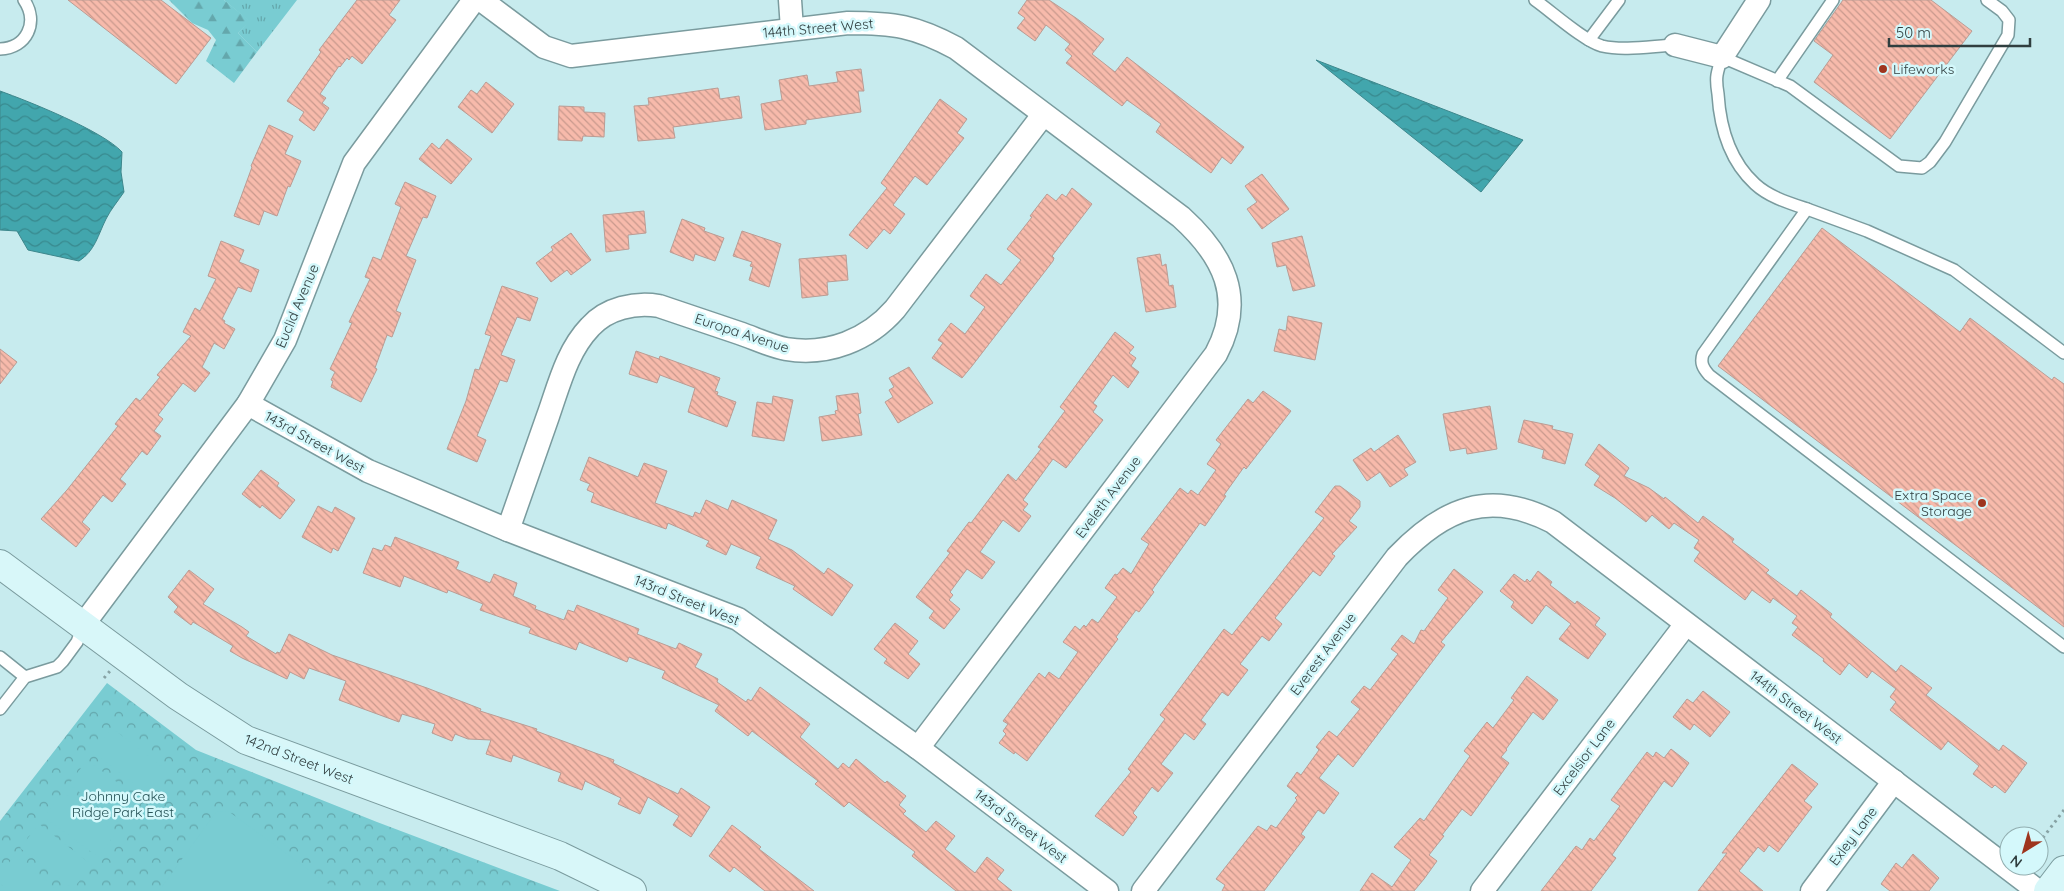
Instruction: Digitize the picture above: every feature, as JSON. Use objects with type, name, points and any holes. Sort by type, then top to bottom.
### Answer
[{"type":"street","name":"Euclid Avenue","points":[[83,625],[248,404],[285,340],[354,163],[474,0]]},
{"type":"street","name":"144th Street West","points":[[481,0],[544,47],[571,56],[848,23],[878,23],[918,30],[956,48],[1181,217],[1196,231]]},
{"type":"street","points":[[790,0],[792,29]]},
{"type":"street","points":[[1675,45],[1722,57],[1760,0]]},
{"type":"street","name":"Europa Avenue","points":[[508,530],[571,353],[591,326],[605,315],[618,309],[646,304],[659,306],[784,348],[817,351],[847,344],[883,323],[896,308],[1043,115]]},
{"type":"street","name":"Eveleth Avenue","points":[[918,748],[1216,354],[1223,341],[1229,308],[1229,288],[1226,274],[1214,253],[1196,231]]},
{"type":"street","name":"143rd Street West","points":[[248,404],[368,471],[508,530],[738,619],[918,748],[1107,891]]},
{"type":"street","name":"Everest Avenue","points":[[1143,891],[1391,565],[1410,543],[1443,518],[1464,510],[1487,505],[1519,508],[1553,522]]},
{"type":"street","name":"144th Street West","points":[[1553,522],[2038,891]]},
{"type":"street","name":"142nd Street West","points":[[0,564],[178,696],[246,740],[560,856],[632,891]]},
{"type":"street","name":"Excelsior Lane","points":[[1482,891],[1686,624]]},
{"type":"street","name":"Exley Lane","points":[[1812,891],[1894,781]]},
{"type":"street","points":[[2048,891],[2064,870]]},
{"type":"lane","points":[[0,49],[12,48],[27,35],[31,26],[32,16],[24,0]]},
{"type":"lane","points":[[1535,0],[1549,4],[1589,40],[1602,46],[1633,48],[1675,45]]},
{"type":"lane","points":[[1589,40],[1619,0]]},
{"type":"lane","points":[[1777,81],[1833,0]]},
{"type":"lane","points":[[1987,0],[2002,11],[2009,20],[2008,35],[1945,142],[1930,162],[1922,168],[1899,166],[1790,86],[1722,57],[1716,77],[1719,109],[1729,146],[1738,165],[1764,191],[1781,200],[1867,231],[1954,270],[2064,353]]},
{"type":"lane","points":[[1807,209],[1703,354],[1702,364],[1704,369],[1717,381],[2064,646]]},
{"type":"lane","points":[[0,709],[25,677],[57,667],[76,642],[83,625]]},
{"type":"lane","points":[[0,657],[25,677]]},
{"type":"path","points":[[2049,830],[2064,810]]},
{"type":"green space","points":[[169,0],[224,0],[250,21],[238,33],[257,52],[234,83],[206,61],[216,40],[208,30],[192,23]]},
{"type":"green space","points":[[224,0],[297,0],[257,52],[238,33],[249,21]]},
{"type":"green space","name":"Johnny Cake Ridge Park East","points":[[107,683],[196,750],[377,822],[560,891],[0,891],[0,821]]},
{"type":"green space","points":[[112,728],[165,769],[146,793],[93,752]]},
{"type":"green space","points":[[87,760],[141,800],[122,825],[69,784]]},
{"type":"green space","points":[[63,792],[116,833],[98,857],[44,817]]},
{"type":"green space","points":[[228,811],[338,891],[159,891],[216,812]]},
{"type":"green space","points":[[39,824],[92,865],[73,889],[20,848]]},
{"type":"green space","points":[[14,856],[59,891],[9,891],[0,884],[0,875]]},
{"type":"water","points":[[1316,60],[1523,140],[1481,192]]},
{"type":"water","points":[[0,91],[46,109],[82,126],[99,135],[122,152],[121,172],[124,192],[108,215],[96,242],[79,261],[28,250],[17,231],[0,230]]},
{"type":"building","points":[[68,0],[161,0],[211,38],[176,84]]},
{"type":"building","points":[[357,0],[400,0],[389,15],[396,20],[362,64],[352,56],[339,66],[320,94],[326,98],[322,103],[329,108],[314,131],[299,120],[304,112],[287,101],[321,52],[319,50]]},
{"type":"building","points":[[1027,0],[1049,0],[1076,18],[1104,39],[1092,54],[1115,72],[1127,57],[1244,147],[1231,164],[1222,157],[1211,173],[1156,132],[1161,124],[1127,100],[1122,106],[1066,63],[1072,56],[1065,50],[1070,44],[1046,25],[1035,41],[1017,28],[1025,18],[1018,13]]},
{"type":"building","name":"Lifeworks","points":[[1843,0],[1931,0],[1972,31],[1890,139],[1814,82],[1833,55],[1814,41]]},
{"type":"building","points":[[861,69],[864,91],[858,91],[861,112],[806,120],[806,124],[765,130],[761,104],[782,100],[779,80],[807,75],[809,86],[838,82],[836,72]]},
{"type":"building","points":[[486,82],[514,104],[492,133],[458,107],[471,90],[477,94]]},
{"type":"building","points":[[718,88],[720,99],[739,96],[742,118],[673,127],[675,138],[638,141],[634,106],[649,105],[648,98]]},
{"type":"building","points":[[940,99],[967,119],[957,133],[964,138],[927,185],[915,176],[893,205],[905,214],[890,234],[884,229],[867,249],[849,235],[887,188],[881,183]]},
{"type":"building","points":[[559,106],[584,107],[584,112],[605,113],[604,137],[583,136],[582,141],[558,140]]},
{"type":"building","points":[[269,125],[293,136],[285,154],[301,161],[290,187],[288,186],[277,216],[264,211],[259,225],[234,216],[251,166]]},
{"type":"building","points":[[447,139],[472,159],[451,184],[419,159],[432,143],[439,149]]},
{"type":"building","points":[[1262,174],[1289,209],[1262,229],[1247,209],[1257,202],[1245,186]]},
{"type":"building","points":[[405,182],[436,196],[427,218],[423,217],[406,256],[416,260],[396,311],[401,313],[392,337],[387,335],[375,368],[377,369],[361,402],[331,387],[333,381],[331,380],[335,372],[330,369],[352,323],[349,322],[370,279],[365,277],[373,257],[381,260],[401,207],[395,204]]},
{"type":"building","points":[[1072,188],[1092,204],[1052,256],[1054,258],[1053,261],[972,366],[962,378],[932,358],[943,343],[938,340],[951,323],[965,334],[985,307],[970,296],[986,274],[1001,285],[1021,260],[1007,249],[1047,194],[1056,201],[1062,194],[1066,197]]},
{"type":"building","points":[[644,211],[646,233],[628,235],[629,249],[606,252],[603,215]]},
{"type":"building","points":[[682,219],[705,228],[704,231],[724,238],[715,261],[695,254],[693,261],[670,252]]},
{"type":"building","name":"Extra Space Storage","points":[[1822,228],[1960,332],[1970,318],[2052,380],[2054,377],[2064,384],[2064,627],[1718,366]]},
{"type":"building","points":[[742,231],[781,244],[769,287],[749,280],[753,267],[750,266],[752,262],[733,256]]},
{"type":"building","points":[[571,233],[591,260],[571,275],[567,270],[551,282],[536,263],[553,250],[551,247]]},
{"type":"building","points":[[1302,236],[1315,286],[1293,291],[1286,265],[1277,267],[1272,243]]},
{"type":"building","points":[[221,241],[244,250],[239,262],[259,270],[251,292],[238,287],[222,319],[225,321],[224,323],[235,329],[224,349],[214,343],[202,367],[210,373],[195,392],[183,383],[158,415],[163,419],[154,431],[161,436],[147,455],[142,451],[120,479],[126,484],[112,502],[103,495],[82,522],[90,529],[76,547],[41,519],[67,490],[118,426],[115,424],[136,398],[140,401],[160,377],[157,375],[191,336],[183,332],[195,308],[200,311],[216,279],[208,276]]},
{"type":"building","points":[[1160,254],[1162,266],[1166,264],[1169,286],[1173,285],[1176,307],[1146,312],[1137,258]]},
{"type":"building","points":[[846,255],[848,280],[827,282],[828,295],[802,298],[799,259]]},
{"type":"building","points":[[502,286],[538,298],[530,321],[517,317],[501,355],[515,360],[507,382],[500,380],[477,436],[486,440],[477,462],[447,449],[466,401],[475,369],[479,370],[491,336],[485,334]]},
{"type":"building","points":[[1288,316],[1322,323],[1315,360],[1274,351],[1279,329],[1286,331]]},
{"type":"building","points":[[1115,332],[1134,347],[1129,353],[1136,358],[1131,366],[1139,372],[1128,388],[1113,375],[1093,403],[1097,406],[1093,412],[1103,420],[1066,468],[1053,459],[1023,500],[1028,504],[1023,510],[1031,516],[1019,532],[1003,520],[980,552],[995,562],[982,579],[967,569],[950,592],[953,595],[949,600],[960,609],[944,629],[929,618],[934,611],[916,597],[950,553],[947,551],[1008,474],[1016,481],[1041,449],[1038,447],[1065,411],[1060,407]]},
{"type":"building","points":[[0,349],[17,362],[0,384]]},
{"type":"building","points":[[636,351],[659,359],[660,356],[720,378],[715,391],[718,392],[717,395],[736,402],[727,427],[688,412],[695,388],[660,375],[657,383],[629,374]]},
{"type":"building","points":[[909,367],[933,403],[898,423],[885,402],[893,397],[889,390],[894,387],[889,378]]},
{"type":"building","points":[[1263,391],[1291,411],[1246,469],[1244,467],[1205,526],[1200,523],[1152,590],[1154,592],[1139,612],[1136,610],[1116,637],[1118,639],[1027,761],[1015,752],[1014,754],[999,743],[1006,734],[1003,731],[1008,724],[1003,721],[1039,673],[1045,678],[1049,672],[1059,679],[1078,652],[1063,642],[1075,626],[1080,630],[1084,625],[1086,627],[1092,619],[1098,623],[1117,597],[1105,588],[1115,574],[1117,575],[1123,568],[1131,574],[1149,544],[1141,539],[1180,488],[1188,494],[1191,490],[1198,495],[1216,470],[1207,464],[1221,444],[1216,440],[1248,399],[1253,403]]},
{"type":"building","points":[[858,393],[861,413],[858,414],[862,435],[822,441],[819,417],[836,414],[835,411],[838,410],[836,396]]},
{"type":"building","points":[[773,396],[793,400],[784,441],[752,436],[757,402],[772,404]]},
{"type":"building","points":[[1490,406],[1497,449],[1467,454],[1466,448],[1450,451],[1443,414]]},
{"type":"building","points":[[1524,420],[1553,426],[1552,429],[1573,434],[1565,464],[1542,458],[1544,450],[1518,442]]},
{"type":"building","points":[[1398,435],[1416,462],[1404,469],[1408,475],[1390,487],[1380,472],[1367,481],[1353,460],[1371,448],[1374,452]]},
{"type":"building","points":[[1599,444],[1629,468],[1624,476],[1649,488],[1664,499],[1665,497],[1698,523],[1703,516],[1734,539],[1732,542],[1769,570],[1766,573],[1797,596],[1801,590],[1832,614],[1830,617],[1896,672],[1901,665],[1932,688],[1926,695],[1999,751],[2003,745],[2027,763],[2005,793],[1995,785],[1992,788],[1973,774],[1979,766],[1948,741],[1941,750],[1890,710],[1896,702],[1890,697],[1896,689],[1872,671],[1867,678],[1849,663],[1840,675],[1823,661],[1824,659],[1792,635],[1798,627],[1792,623],[1797,616],[1773,598],[1770,603],[1752,590],[1745,600],[1694,561],[1700,552],[1694,548],[1699,540],[1674,523],[1669,529],[1652,515],[1646,522],[1615,498],[1594,485],[1600,476],[1585,465]]},
{"type":"building","points":[[589,457],[638,477],[644,463],[667,471],[655,503],[693,517],[695,512],[700,514],[706,500],[728,510],[732,500],[777,520],[768,539],[792,550],[824,574],[828,568],[853,585],[832,616],[793,589],[795,586],[756,568],[761,557],[731,544],[726,555],[706,546],[709,541],[668,523],[666,529],[591,502],[594,493],[587,490],[590,484],[580,480]]},
{"type":"building","points":[[261,470],[279,483],[277,486],[295,500],[280,519],[262,505],[260,508],[242,494]]},
{"type":"building","points":[[1335,486],[1340,486],[1360,501],[1360,507],[1349,521],[1357,527],[1332,554],[1335,556],[1320,576],[1313,571],[1275,618],[1282,624],[1269,641],[1262,636],[1240,664],[1248,670],[1228,696],[1222,692],[1201,720],[1206,724],[1194,740],[1185,733],[1161,764],[1173,773],[1158,792],[1152,787],[1133,813],[1137,817],[1123,836],[1095,816],[1131,772],[1128,769],[1165,719],[1160,715],[1224,629],[1232,635],[1324,518],[1315,512]]},
{"type":"building","points":[[318,506],[332,513],[335,507],[355,518],[338,551],[333,548],[331,553],[302,537]]},
{"type":"building","points":[[395,537],[459,562],[456,569],[490,583],[494,574],[517,583],[513,596],[536,606],[535,609],[564,620],[568,610],[574,612],[577,605],[639,629],[637,634],[676,649],[679,643],[702,654],[695,667],[718,679],[717,682],[746,702],[748,699],[751,701],[760,687],[810,724],[800,737],[838,769],[843,763],[849,768],[856,759],[885,783],[887,781],[906,796],[899,805],[906,811],[903,814],[926,832],[936,821],[955,836],[945,849],[975,873],[987,857],[1004,870],[997,879],[1012,891],[956,891],[912,856],[915,852],[849,802],[844,807],[815,784],[818,781],[752,731],[748,736],[715,711],[719,705],[662,678],[665,671],[629,657],[627,662],[579,642],[576,650],[529,633],[531,628],[480,610],[483,604],[448,590],[447,593],[404,576],[400,587],[363,573],[373,548],[382,551],[385,545],[391,547]]},
{"type":"building","points":[[1454,569],[1483,592],[1441,642],[1445,645],[1353,767],[1338,754],[1319,778],[1339,793],[1324,814],[1318,810],[1301,834],[1305,837],[1264,891],[1222,891],[1225,885],[1216,879],[1258,826],[1267,831],[1271,825],[1276,828],[1297,800],[1295,798],[1298,795],[1287,786],[1297,772],[1301,775],[1319,750],[1316,747],[1329,731],[1337,737],[1360,709],[1351,702],[1364,686],[1370,690],[1398,654],[1391,649],[1402,635],[1414,644],[1421,630],[1424,631],[1448,598],[1438,590]]},
{"type":"building","points":[[189,570],[214,589],[203,604],[242,627],[249,632],[246,636],[276,654],[277,652],[280,653],[289,634],[332,655],[427,688],[481,709],[480,711],[537,729],[536,731],[614,760],[613,763],[678,794],[681,788],[710,807],[691,837],[673,825],[679,816],[648,797],[640,814],[618,804],[621,798],[585,781],[582,790],[558,781],[561,773],[513,755],[511,762],[486,754],[491,740],[468,739],[455,734],[452,741],[432,733],[435,724],[402,714],[399,722],[339,700],[346,681],[309,668],[304,679],[290,672],[287,679],[230,651],[233,646],[193,622],[191,625],[174,612],[178,607],[168,597]]},
{"type":"building","points":[[1538,571],[1552,582],[1550,585],[1575,604],[1577,601],[1600,618],[1595,625],[1606,634],[1588,659],[1559,639],[1571,624],[1546,605],[1532,624],[1511,607],[1514,602],[1500,591],[1514,574],[1525,582],[1527,579],[1530,582]]},
{"type":"building","points":[[895,623],[918,641],[908,654],[920,664],[908,679],[884,663],[887,659],[874,649]]},
{"type":"building","points":[[1527,676],[1558,700],[1543,720],[1533,712],[1501,757],[1509,763],[1471,816],[1462,809],[1442,835],[1444,836],[1429,855],[1437,861],[1424,879],[1414,891],[1360,891],[1372,873],[1392,887],[1411,860],[1394,847],[1420,818],[1424,821],[1470,756],[1464,751],[1487,722],[1493,728],[1514,700],[1511,698]]},
{"type":"building","points":[[1703,691],[1730,712],[1710,737],[1694,724],[1690,730],[1673,717],[1687,699],[1693,703]]},
{"type":"building","points":[[1671,749],[1689,763],[1672,787],[1664,781],[1612,855],[1616,858],[1591,891],[1541,891],[1576,846],[1582,850],[1590,838],[1594,841],[1620,806],[1611,800],[1647,752],[1653,757],[1656,752],[1664,758]]},
{"type":"building","points":[[1792,764],[1818,784],[1804,801],[1812,807],[1778,852],[1769,845],[1764,852],[1758,847],[1739,871],[1763,891],[1698,891],[1727,853],[1722,853]]},
{"type":"building","points":[[732,825],[761,847],[759,849],[814,891],[765,891],[734,867],[730,872],[709,856]]},
{"type":"building","points":[[1913,854],[1939,878],[1929,891],[1890,891],[1881,884],[1896,863],[1902,868]]},
{"type":"place","name":"Lifeworks","points":[[1883,69]]},
{"type":"place","name":"Extra Space Storage","points":[[1982,503]]}]
